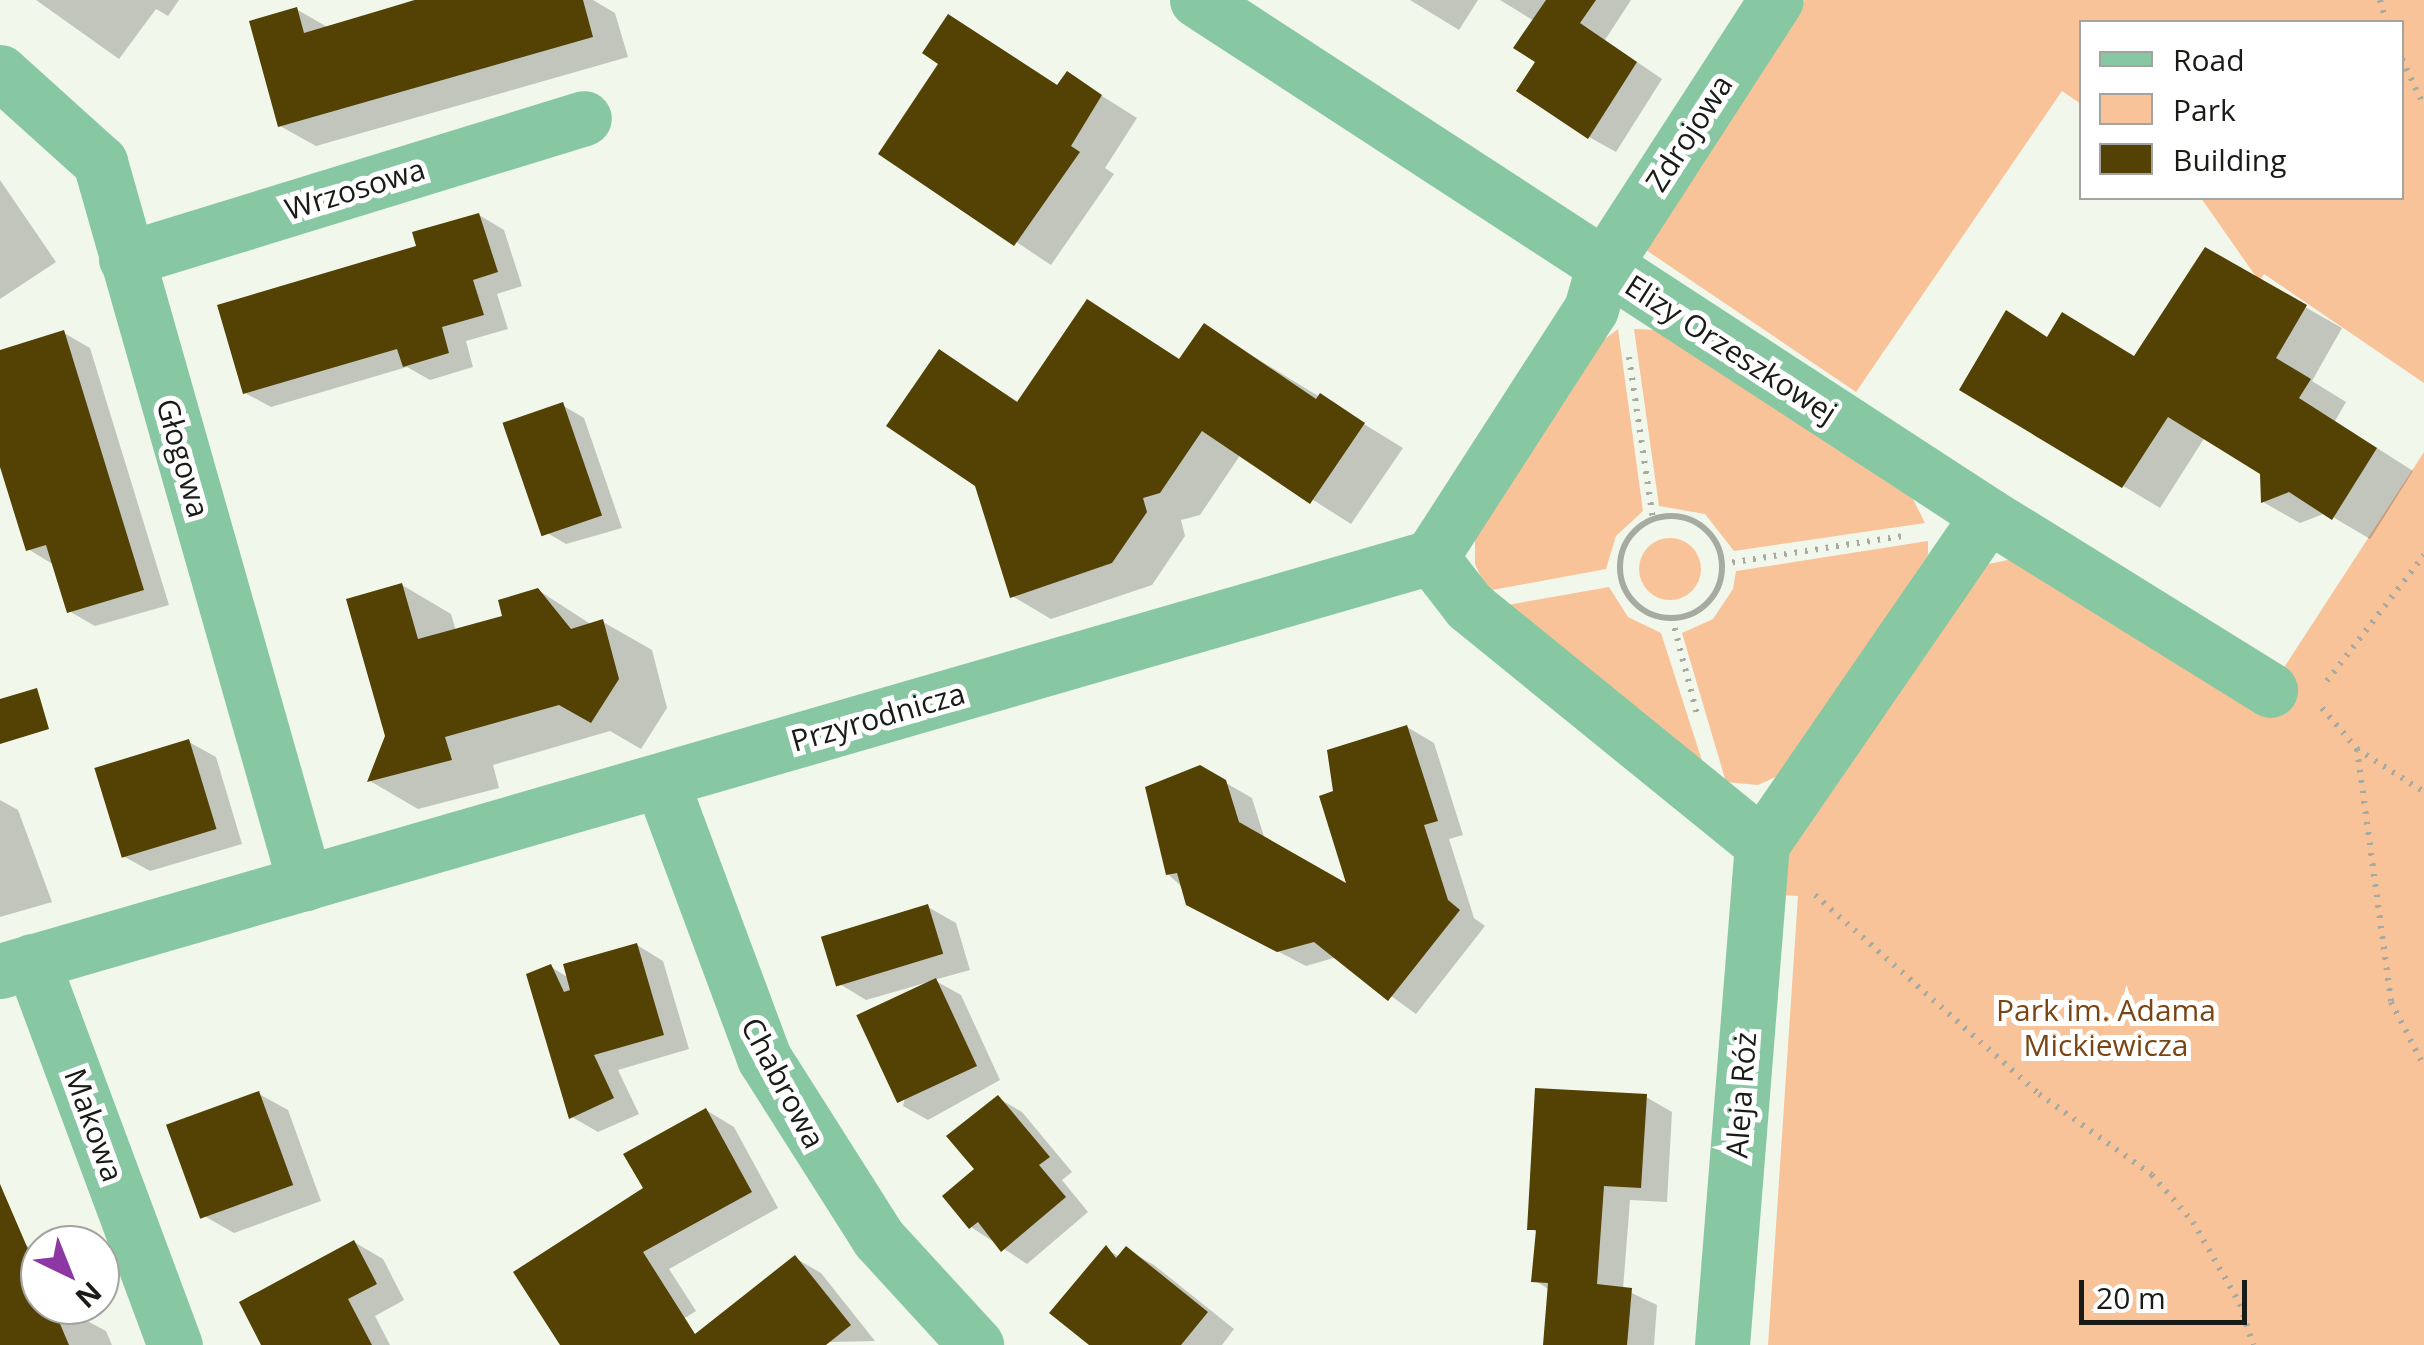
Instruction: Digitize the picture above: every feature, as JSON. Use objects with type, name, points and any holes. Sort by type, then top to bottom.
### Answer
[{"type":"street","name":"Elizy Orzeszkowej","points":[[1197,0],[1988,515],[2270,690]]},
{"type":"street","name":"Zdrojowa","points":[[1603,267],[1776,0]]},
{"type":"street","name":"Głogowa","points":[[0,72],[100,162],[305,883]]},
{"type":"street","name":"Wrzosowa","points":[[126,259],[584,118]]},
{"type":"street","points":[[1603,267],[1591,309],[1431,557],[1469,606],[1762,844]]},
{"type":"street","name":"Aleja Róż","points":[[1722,1345],[1762,844],[1988,515]]},
{"type":"street","name":"Przyrodnicza","points":[[16,966],[1431,557]]},
{"type":"street","name":"Chabrowa","points":[[661,781],[764,1058],[879,1240],[976,1345]]},
{"type":"street","name":"Makowa","points":[[16,966],[175,1345]]},
{"type":"path","points":[[2404,63],[2424,106]]},
{"type":"path","points":[[1628,350],[1653,519]]},
{"type":"path","points":[[1653,519],[1698,524],[1722,564],[1720,580],[1702,607],[1672,618],[1644,610],[1625,590],[1620,562],[1630,536],[1653,519]]},
{"type":"path","points":[[1722,564],[1908,535]]},
{"type":"path","points":[[2422,553],[2314,698],[2357,749],[2424,792]]},
{"type":"path","points":[[2357,749],[2391,1002],[2424,1066]]},
{"type":"path","points":[[1762,844],[2040,1094],[2152,1175],[2193,1222],[2240,1304],[2254,1345]]},
{"type":"green space","points":[[1805,0],[2424,0],[2424,383],[2264,274],[2259,281],[2202,200],[2404,200],[2404,20],[2079,20],[2079,103],[2062,91],[1856,392],[1646,250]]},
{"type":"green space","points":[[1618,329],[1643,511],[1616,536],[1606,569],[1487,591],[1475,564],[1475,536],[1601,342]]},
{"type":"green space","points":[[1634,329],[1657,330],[1913,499],[1925,523],[1734,551],[1705,514],[1659,506]]},
{"type":"green space","name":"Park im. Adama Mickiewicza","points":[[2424,452],[2424,1345],[1768,1345],[1798,896],[1780,895],[1788,856],[1800,830],[1988,564],[2013,559],[2263,700]]},
{"type":"green space","points":[[1670,538],[1692,547],[1701,569],[1692,591],[1670,600],[1648,591],[1639,569],[1648,547]]},
{"type":"green space","points":[[1928,541],[1928,555],[1782,774],[1758,785],[1726,782],[1682,633],[1713,619],[1733,589],[1736,571]]},
{"type":"green space","points":[[1609,587],[1628,617],[1661,633],[1705,770],[1502,606]]},
{"type":"building","points":[[415,0],[583,0],[593,37],[278,127],[249,21],[297,7],[304,33]]},
{"type":"building","points":[[1546,0],[1596,0],[1580,23],[1637,62],[1588,139],[1516,91],[1535,62],[1513,48]]},
{"type":"building","points":[[948,14],[1057,85],[1067,71],[1102,95],[1071,146],[1080,152],[1014,246],[878,154],[938,64],[922,53]]},
{"type":"building","points":[[479,213],[498,272],[473,280],[484,315],[442,327],[449,353],[403,367],[397,349],[243,394],[217,305],[416,246],[412,232]]},
{"type":"building","points":[[2205,247],[2307,305],[2276,358],[2311,379],[2299,398],[2377,448],[2332,520],[2289,492],[2261,503],[2260,474],[2168,417],[2122,488],[1959,390],[2006,310],[2047,337],[2062,312],[2134,356]]},
{"type":"building","points":[[1087,299],[1179,359],[1204,323],[1316,399],[1320,393],[1365,423],[1310,504],[1202,431],[1160,493],[1143,498],[1147,512],[1112,563],[1010,598],[975,486],[886,426],[939,349],[1017,402]]},
{"type":"building","points":[[64,330],[144,590],[67,613],[46,545],[26,551],[0,467],[0,350]]},
{"type":"building","points":[[563,402],[602,515],[542,536],[502,423]]},
{"type":"building","points":[[402,583],[418,639],[502,616],[498,600],[538,588],[571,629],[603,619],[619,679],[591,723],[559,705],[445,737],[452,760],[367,782],[385,736],[346,599]]},
{"type":"building","points":[[37,688],[49,729],[0,744],[0,699]]},
{"type":"building","points":[[1407,725],[1438,821],[1424,825],[1448,900],[1460,910],[1388,1001],[1314,942],[1277,952],[1186,905],[1177,873],[1166,875],[1145,787],[1200,765],[1226,780],[1239,822],[1346,883],[1319,796],[1333,791],[1327,750]]},
{"type":"building","points":[[189,739],[216,829],[122,858],[94,768]]},
{"type":"building","points":[[928,904],[943,954],[836,986],[821,937]]},
{"type":"building","points":[[637,943],[664,1035],[594,1055],[614,1098],[569,1119],[526,974],[551,964],[564,992],[570,990],[563,964]]},
{"type":"building","points":[[936,978],[977,1066],[897,1103],[856,1015]]},
{"type":"building","points":[[1535,1088],[1647,1094],[1641,1188],[1604,1186],[1597,1284],[1632,1288],[1627,1345],[1543,1345],[1548,1283],[1531,1282],[1536,1230],[1527,1230]]},
{"type":"building","points":[[259,1091],[293,1185],[200,1219],[166,1125]]},
{"type":"building","points":[[998,1095],[1050,1157],[1039,1165],[1066,1197],[1001,1252],[978,1222],[969,1229],[942,1196],[974,1169],[946,1136]]},
{"type":"building","points":[[706,1108],[752,1192],[643,1252],[695,1334],[795,1255],[851,1325],[826,1345],[560,1345],[513,1272],[643,1188],[623,1154]]},
{"type":"building","points":[[0,1184],[20,1230],[20,1325],[60,1325],[69,1345],[0,1345]]},
{"type":"building","points":[[354,1240],[377,1284],[348,1299],[372,1345],[261,1345],[239,1302]]},
{"type":"building","points":[[1106,1245],[1116,1258],[1126,1246],[1208,1312],[1181,1345],[1089,1345],[1049,1313]]}]
